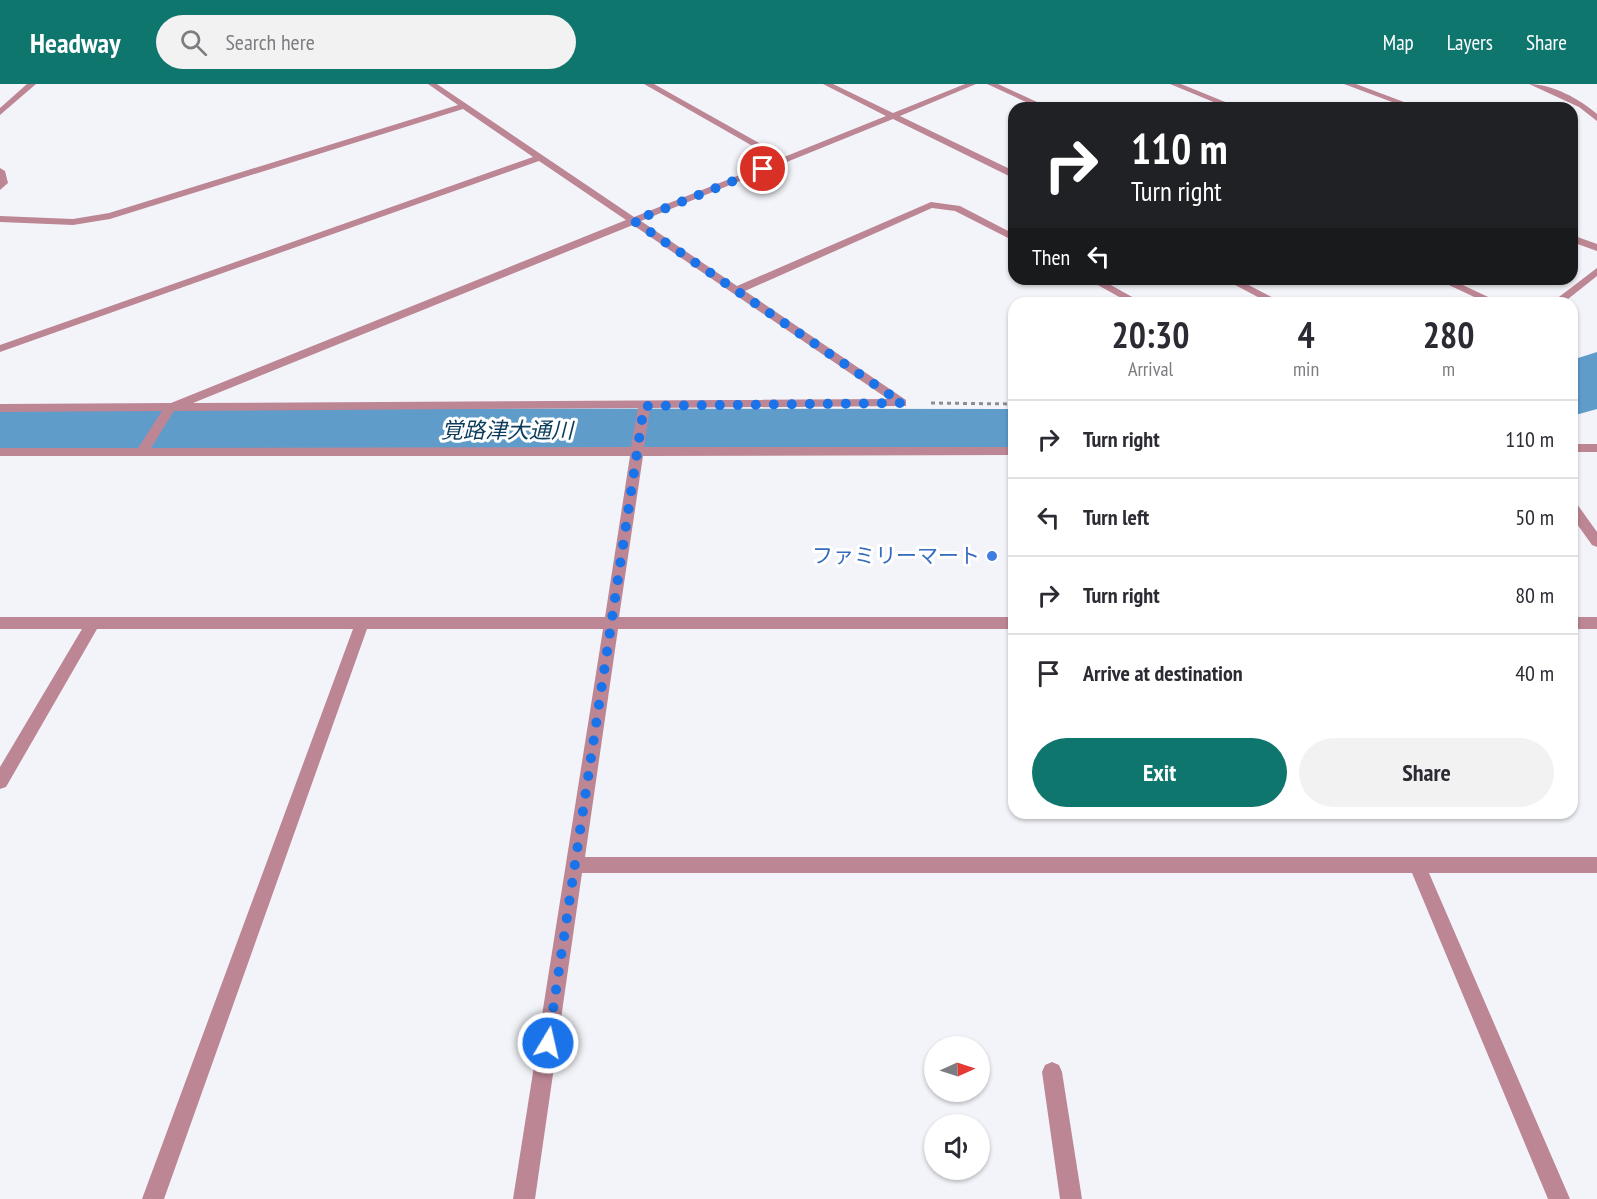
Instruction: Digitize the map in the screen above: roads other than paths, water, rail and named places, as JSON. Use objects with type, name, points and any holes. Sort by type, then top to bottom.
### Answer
[{"type":"street","points":[[0,112],[32,84]]},
{"type":"street","points":[[0,408],[902,403],[432,84]]},
{"type":"street","points":[[648,84],[784,160]]},
{"type":"street","points":[[827,84],[1008,172]]},
{"type":"street","points":[[141,453],[170,408],[972,84]]},
{"type":"street","points":[[991,84],[1032,102]]},
{"type":"street","points":[[1174,84],[1220,102]]},
{"type":"street","points":[[1348,84],[1399,102]]},
{"type":"street","points":[[1533,84],[1575,102]]},
{"type":"street","points":[[1578,103],[1597,118]]},
{"type":"street","points":[[1582,105],[1597,103]]},
{"type":"street","points":[[0,219],[73,222],[110,216],[464,106]]},
{"type":"street","points":[[0,349],[540,157]]},
{"type":"street","points":[[0,171],[3,183],[0,187]]},
{"type":"street","points":[[736,291],[931,205],[957,208],[1008,235]]},
{"type":"street","points":[[1578,240],[1597,248]]},
{"type":"street","points":[[1564,297],[1597,271]]},
{"type":"street","points":[[1104,285],[1126,297]]},
{"type":"street","points":[[1241,285],[1266,297]]},
{"type":"street","points":[[1454,285],[1482,297]]},
{"type":"street","points":[[524,1199],[639,452],[644,406]]},
{"type":"street","points":[[1578,448],[1597,448]]},
{"type":"street","points":[[0,452],[1008,451]]},
{"type":"street","points":[[1578,515],[1597,542]]},
{"type":"street","points":[[153,1199],[362,622]]},
{"type":"street","points":[[0,623],[1008,623]]},
{"type":"street","points":[[0,782],[93,623]]},
{"type":"street","points":[[1578,623],[1597,623]]},
{"type":"street","points":[[575,865],[1597,865]]},
{"type":"street","points":[[1417,865],[1559,1199]]},
{"type":"street","points":[[1052,1072],[1071,1199]]},
{"type":"waterway","name":"覚路津大通川","points":[[1578,389],[1597,372]]},
{"type":"waterway","name":"覚路津大通川","points":[[0,430],[1008,431]]},
{"type":"place","name":"ファミリーマート","points":[[992,556]]}]
